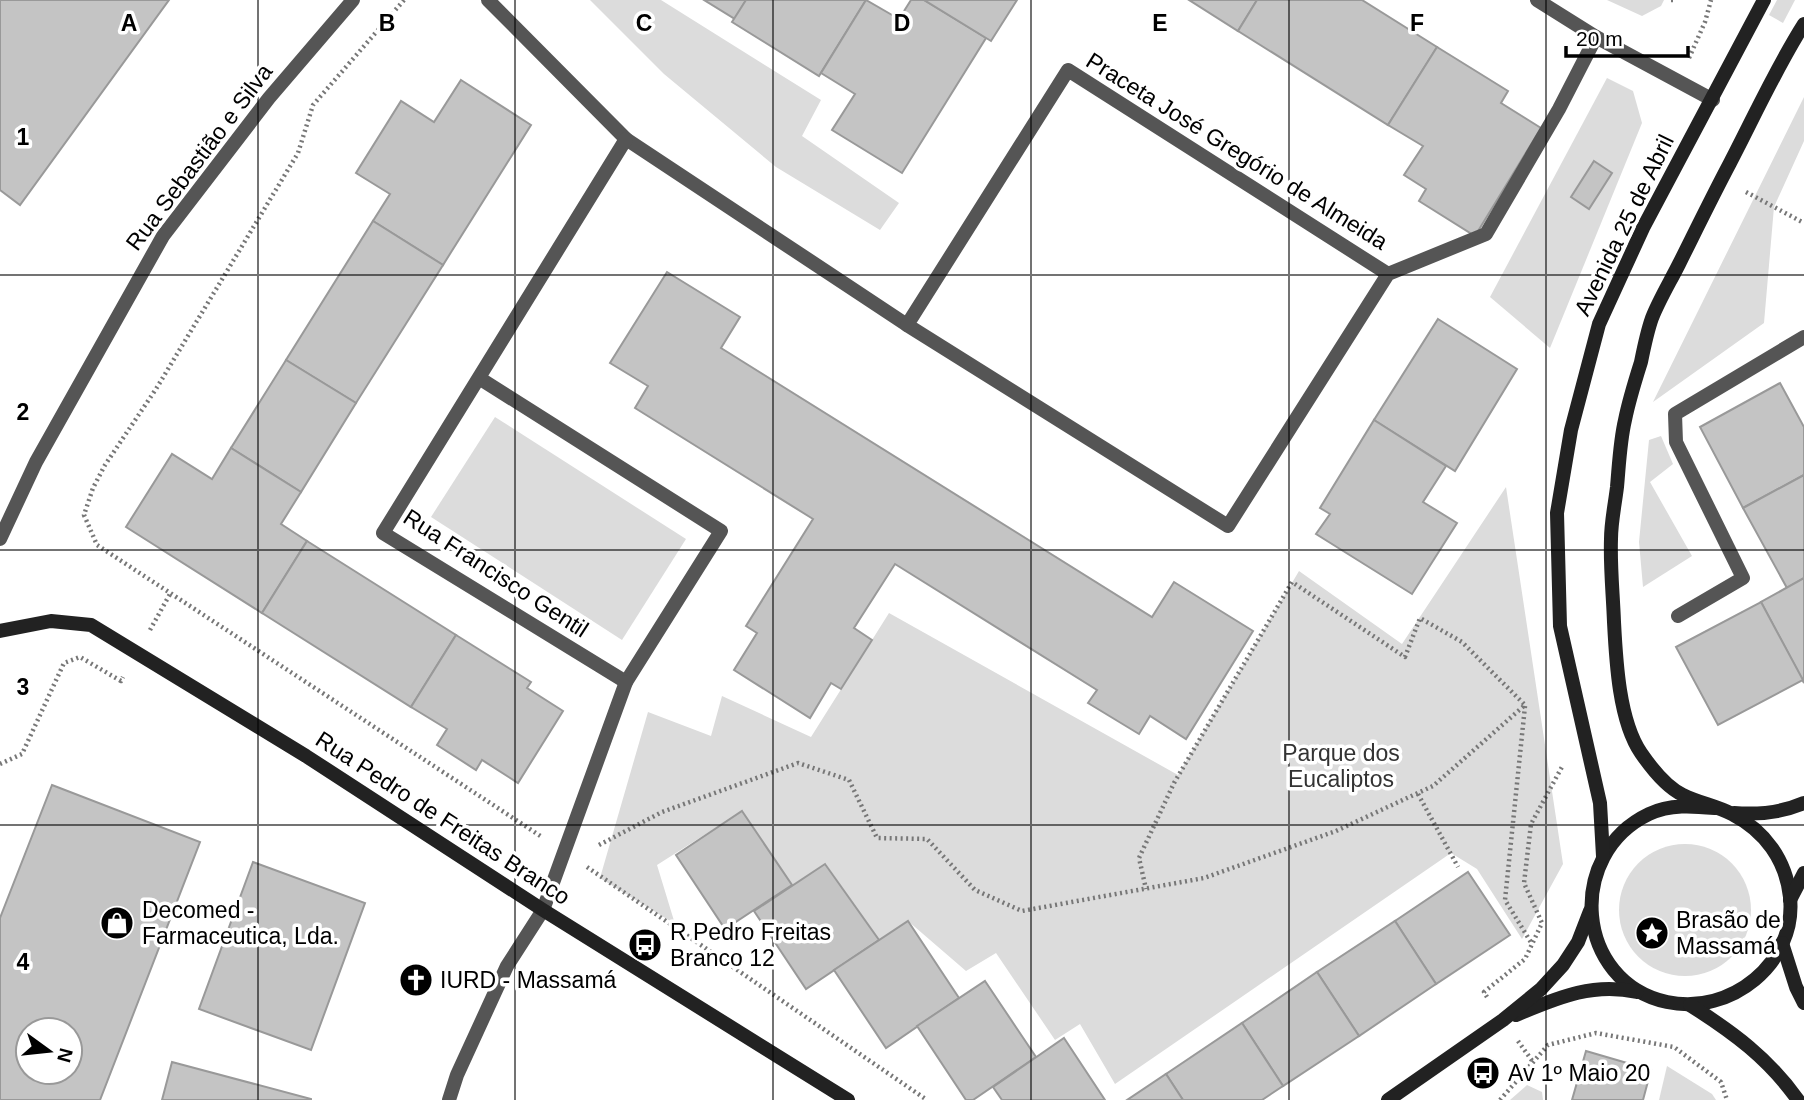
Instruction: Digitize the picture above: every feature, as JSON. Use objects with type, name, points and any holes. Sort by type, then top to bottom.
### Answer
[{"type":"main road","name":"Avenida 25 de Abril","points":[[1603,856],[1600,803],[1560,626],[1557,513],[1571,429],[1599,324],[1643,228],[1764,0]]},
{"type":"main road","name":"Avenida 25 de Abril","points":[[1715,808],[1683,805],[1651,813],[1623,830],[1603,856],[1593,883],[1590,911],[1598,944],[1616,972],[1642,993],[1665,1002],[1690,1005],[1719,1001],[1746,989],[1767,968],[1782,943],[1789,922],[1790,900],[1785,872],[1772,848],[1754,827],[1730,813],[1680,794],[1661,778],[1639,750],[1625,716],[1615,636],[1611,538],[1624,423],[1653,317],[1721,180],[1804,24]]},
{"type":"main road","name":"Rua Pedro de Freitas Branco","points":[[0,631],[51,621],[91,625],[306,756],[543,910],[848,1100]]},
{"type":"main road","points":[[1730,813],[1759,815],[1804,803]]},
{"type":"main road","points":[[1790,900],[1804,873]]},
{"type":"main road","points":[[1388,1100],[1503,1020],[1541,989],[1563,965],[1578,942],[1590,911]]},
{"type":"main road","points":[[1782,943],[1804,1003]]},
{"type":"main road","points":[[1503,1020],[1558,998],[1588,990],[1617,988],[1642,993]]},
{"type":"main road","name":"Avenida 25 de Abril","points":[[1690,1005],[1728,1029],[1758,1053],[1798,1100]]},
{"type":"street","name":"Rua Sebastião e Silva","points":[[0,539],[36,462],[163,236],[269,98],[354,0]]},
{"type":"street","name":"Praceta José Gregório de Almeida","points":[[488,0],[626,139],[907,325],[1228,526],[1388,274],[1486,234],[1559,109],[1596,37]]},
{"type":"street","points":[[1537,0],[1596,37],[1713,100]]},
{"type":"street","name":"Praceta José Gregório de Almeida","points":[[907,325],[1068,70],[1388,274]]},
{"type":"street","name":"Rua Francisco Gentil","points":[[626,139],[383,533],[626,682]]},
{"type":"street","points":[[1678,616],[1743,578],[1676,442],[1675,414],[1804,337]]},
{"type":"street","points":[[449,1100],[457,1075],[508,967],[543,910],[626,682],[721,531],[479,378]]},
{"type":"path","points":[[404,0],[313,104],[298,153],[93,488],[84,515],[97,545],[562,858],[591,870],[927,1100]]},
{"type":"path","points":[[1705,22],[1710,0]]},
{"type":"path","points":[[1721,180],[1804,223]]},
{"type":"path","points":[[1146,889],[1139,858],[1174,783],[1292,582],[1405,657],[1420,618],[1462,642],[1525,705]]},
{"type":"path","points":[[0,764],[22,754],[64,663],[80,657],[121,681]]},
{"type":"path","points":[[596,852],[599,843],[662,812],[798,763],[849,780],[877,838],[927,839],[975,890],[1022,911],[1204,878],[1336,831],[1433,786],[1525,705]]},
{"type":"path","points":[[1525,705],[1506,900],[1532,944]]},
{"type":"path","points":[[1418,794],[1458,867]]},
{"type":"path","points":[[562,858],[586,884],[593,861]]},
{"type":"path","points":[[1500,1100],[1548,1045],[1596,1033],[1674,1047],[1721,1082],[1727,1100]]},
{"type":"green space","points":[[590,0],[661,0],[821,100],[802,136],[899,203],[880,230],[776,167],[664,74]]},
{"type":"green space","points":[[1607,0],[1664,0],[1661,6],[1642,16]]},
{"type":"green space","points":[[1777,0],[1795,0],[1783,23],[1769,15]]},
{"type":"green space","points":[[1607,78],[1633,91],[1642,123],[1550,348],[1490,297]]},
{"type":"green space","points":[[1804,97],[1804,141],[1774,207],[1764,323],[1653,402]]},
{"type":"green space","points":[[495,417],[686,539],[622,640],[431,517]]},
{"type":"green space","points":[[1661,436],[1673,464],[1650,482],[1692,556],[1643,587],[1639,542],[1649,440]]},
{"type":"green space","name":"Parque dos Eucaliptos","points":[[1506,487],[1563,864],[1522,939],[1477,869],[1451,853],[1115,1084],[1080,1024],[1055,1040],[996,953],[966,971],[908,921],[879,940],[826,864],[792,885],[742,811],[657,865],[675,924],[600,878],[648,712],[711,736],[722,696],[811,737],[889,613],[1178,775],[1299,571],[1402,644]]},
{"type":"green space","points":[[1685,844],[1710,849],[1732,863],[1746,885],[1751,910],[1746,935],[1732,957],[1710,971],[1685,976],[1660,971],[1638,957],[1624,935],[1619,910],[1624,885],[1638,863],[1660,849]]},
{"type":"green space","points":[[1667,1066],[1712,1094],[1716,1100],[1659,1100]]},
{"type":"green space","points":[[1527,1085],[1542,1092],[1543,1100],[1510,1100]]},
{"type":"building","points":[[0,0],[169,0],[20,205],[0,190]]},
{"type":"building","points":[[704,0],[746,0],[735,19]]},
{"type":"building","points":[[746,0],[866,0],[819,76],[732,22]]},
{"type":"building","points":[[866,0],[899,19],[911,0],[924,0],[986,38],[902,173],[832,130],[855,94],[821,73]]},
{"type":"building","points":[[924,0],[1017,0],[991,41]]},
{"type":"building","points":[[1189,0],[1257,0],[1238,31]]},
{"type":"building","points":[[1257,0],[1362,0],[1437,47],[1388,125],[1238,31]]},
{"type":"building","points":[[1437,47],[1508,91],[1501,103],[1541,128],[1475,236],[1419,201],[1426,189],[1404,175],[1423,146],[1388,125]]},
{"type":"building","points":[[461,80],[531,125],[443,265],[373,221],[390,194],[356,173],[401,101],[434,122]]},
{"type":"building","points":[[1594,161],[1612,173],[1589,209],[1571,197]]},
{"type":"building","points":[[373,221],[443,265],[356,403],[286,360]]},
{"type":"building","points":[[667,272],[740,317],[721,348],[1152,617],[1174,582],[1253,631],[1186,739],[1150,716],[1139,734],[1088,703],[1097,690],[895,564],[854,628],[872,640],[841,689],[831,683],[810,718],[734,670],[757,633],[746,626],[813,519],[635,408],[648,386],[610,363]]},
{"type":"building","points":[[1438,319],[1517,369],[1455,471],[1374,420]]},
{"type":"building","points":[[286,360],[356,403],[301,492],[231,448]]},
{"type":"building","points":[[1780,383],[1804,427],[1804,475],[1743,508],[1700,427]]},
{"type":"building","points":[[1374,420],[1446,466],[1423,502],[1457,523],[1412,594],[1316,534],[1330,514],[1320,508]]},
{"type":"building","points":[[231,448],[301,492],[281,524],[307,541],[262,613],[126,527],[172,454],[212,479]]},
{"type":"building","points":[[1804,475],[1804,578],[1787,588],[1743,508]]},
{"type":"building","points":[[307,541],[456,635],[411,707],[262,613]]},
{"type":"building","points":[[1804,578],[1804,683],[1761,602]]},
{"type":"building","points":[[1761,602],[1803,680],[1718,725],[1676,647]]},
{"type":"building","points":[[456,635],[531,682],[527,688],[563,711],[518,783],[482,760],[476,770],[437,745],[447,729],[411,707]]},
{"type":"building","points":[[52,785],[200,842],[100,1100],[0,1100],[0,918]]},
{"type":"building","points":[[742,811],[792,885],[725,929],[676,855]]},
{"type":"building","points":[[253,862],[365,903],[311,1050],[199,1009]]},
{"type":"building","points":[[825,864],[879,940],[806,989],[754,911]]},
{"type":"building","points":[[1468,872],[1510,935],[1436,984],[1395,921]]},
{"type":"building","points":[[908,921],[959,998],[886,1048],[834,970]]},
{"type":"building","points":[[1395,921],[1436,984],[1359,1036],[1317,972]]},
{"type":"building","points":[[1317,972],[1359,1036],[1283,1086],[1242,1023]]},
{"type":"building","points":[[985,981],[1036,1057],[973,1100],[966,1100],[917,1026]]},
{"type":"building","points":[[1242,1023],[1283,1086],[1262,1100],[1183,1100],[1166,1074]]},
{"type":"building","points":[[1064,1038],[1105,1100],[1002,1100],[993,1087]]},
{"type":"building","points":[[1586,1051],[1651,1070],[1643,1100],[1572,1100]]},
{"type":"building","points":[[172,1062],[311,1099],[311,1100],[162,1100]]},
{"type":"building","points":[[1166,1074],[1183,1100],[1127,1100]]},
{"type":"place","name":"Decomed - Farmaceutica, Lda.","points":[[117,923]]},
{"type":"place","name":"Brasão de Massamá","points":[[1652,933]]},
{"type":"place","name":"R Pedro Freitas Branco 12","points":[[645,945]]},
{"type":"place","name":"IURD - Massamá","points":[[416,980]]},
{"type":"place","name":"Av 1º Maio 20","points":[[1483,1073]]}]
